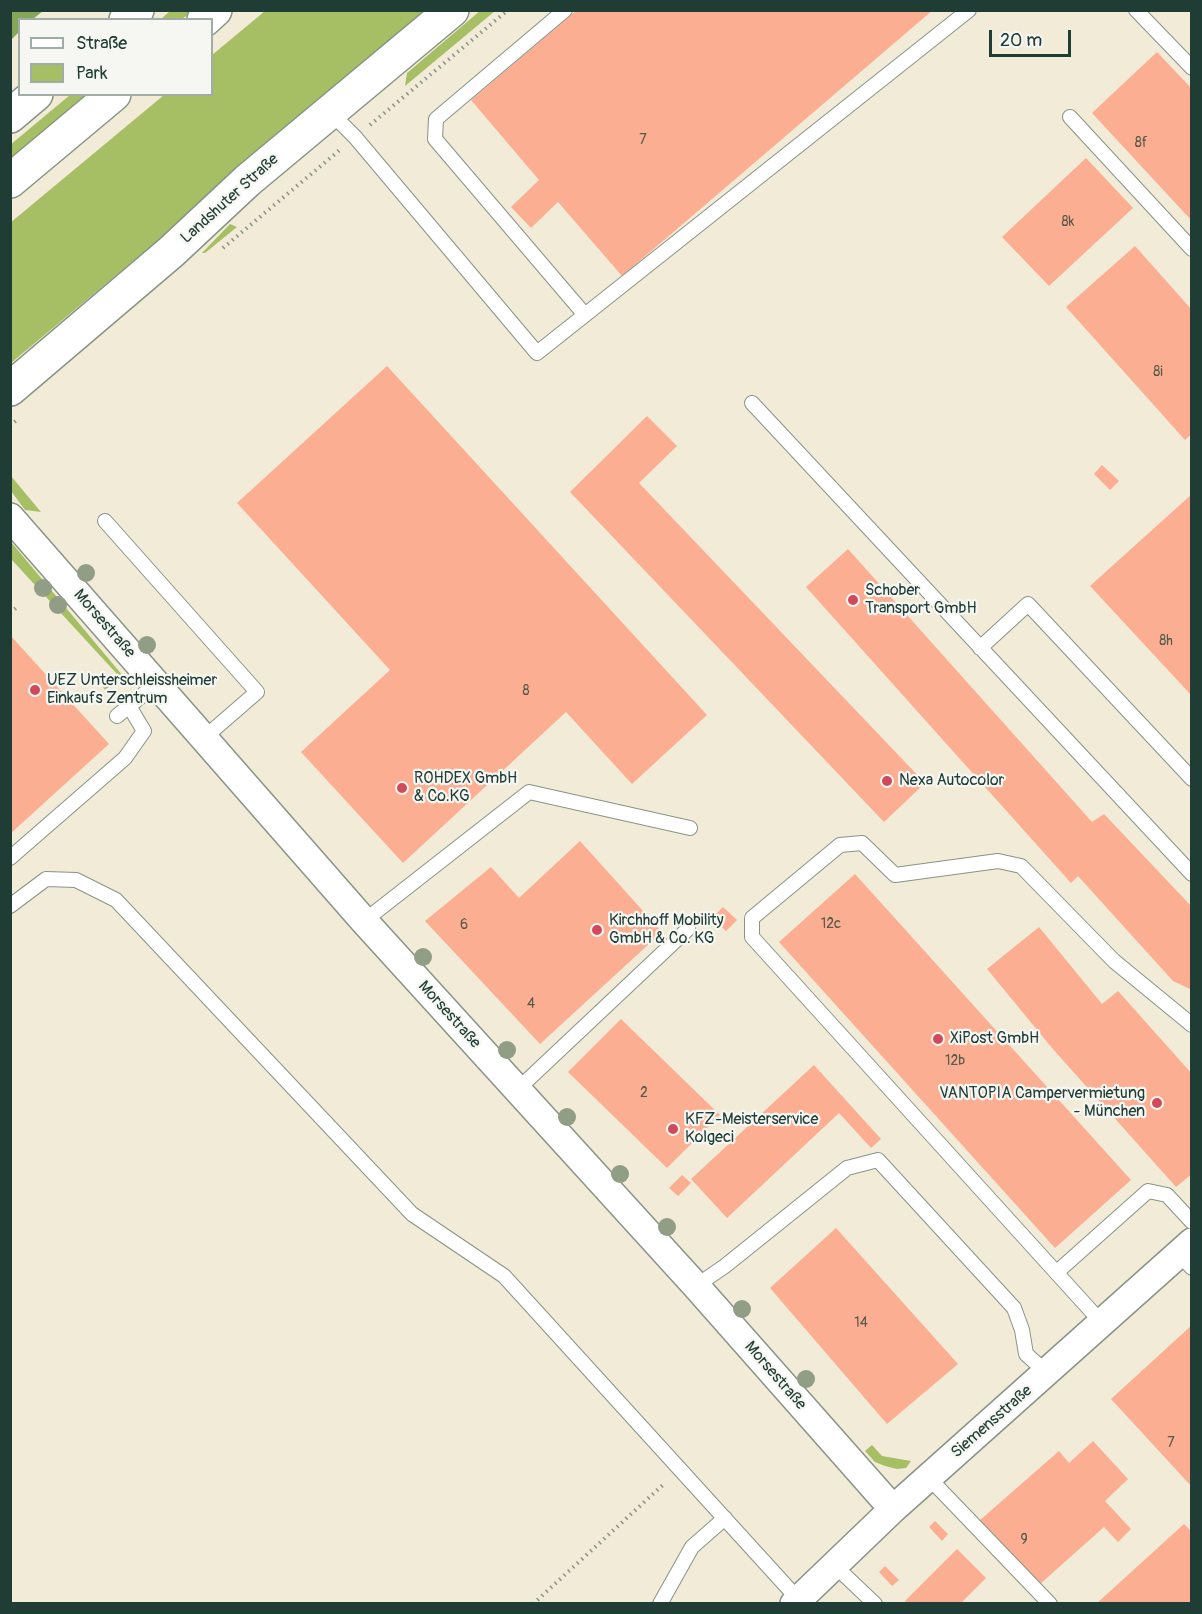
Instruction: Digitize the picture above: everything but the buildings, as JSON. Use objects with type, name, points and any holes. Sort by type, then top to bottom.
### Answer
[{"type":"main road","name":"Landshuter Straße","points":[[15,404],[247,181],[453,10]]},
{"type":"main road","points":[[10,116],[34,96]]},
{"type":"main road","points":[[10,181],[112,96]]},
{"type":"street","name":"Morsestraße","points":[[10,517],[364,921],[696,1286],[893,1509]]},
{"type":"street","name":"Siemensstraße","points":[[796,1601],[893,1509],[1102,1323],[1187,1255]]},
{"type":"lane","points":[[565,10],[436,118],[435,139],[585,315]]},
{"type":"lane","points":[[330,112],[356,137],[537,353],[969,10]]},
{"type":"lane","points":[[1136,10],[1191,68]]},
{"type":"lane","points":[[1070,117],[1191,249]]},
{"type":"lane","points":[[752,403],[1191,874]]},
{"type":"lane","points":[[105,521],[257,692],[204,738]]},
{"type":"lane","points":[[981,648],[1028,604],[1191,778]]},
{"type":"lane","points":[[117,716],[156,684]]},
{"type":"lane","points":[[10,858],[124,758],[144,731],[129,706]]},
{"type":"lane","points":[[364,921],[529,792],[690,828]]},
{"type":"lane","points":[[1102,1323],[752,936],[752,918],[840,845],[862,843],[895,875],[998,861],[1021,866],[1114,961],[1191,1024]]},
{"type":"lane","points":[[10,906],[46,879],[76,880],[116,900],[412,1214],[504,1276],[725,1518],[796,1601]]},
{"type":"lane","points":[[517,1090],[688,929]]},
{"type":"lane","points":[[696,1286],[725,1266],[847,1168],[878,1160],[1014,1308],[1022,1330],[1026,1354],[1047,1373]]},
{"type":"lane","points":[[1057,1272],[1148,1191],[1167,1195],[1191,1222]]},
{"type":"lane","points":[[928,1478],[1050,1604]]},
{"type":"lane","points":[[660,1604],[692,1547],[725,1518]]},
{"type":"lane","points":[[834,1565],[875,1604]]},
{"type":"path","points":[[219,251],[508,10]]},
{"type":"path","points":[[10,426],[15,404]]},
{"type":"path","points":[[10,614],[16,609]]},
{"type":"path","points":[[533,1604],[680,1469]]},
{"type":"green space","points":[[11,10],[43,10],[34,18],[18,18],[18,33],[11,40]]},
{"type":"green space","points":[[481,10],[495,11],[405,86],[407,73]]},
{"type":"green space","points":[[170,11],[193,11],[183,18],[162,18]]},
{"type":"green space","points":[[265,11],[432,11],[11,363],[10,223],[163,96],[213,96],[213,54]]},
{"type":"green space","points":[[69,96],[92,96],[11,163],[10,145]]},
{"type":"green space","points":[[230,224],[237,227],[202,253]]},
{"type":"green space","points":[[11,476],[41,512],[25,510],[11,491]]},
{"type":"green space","points":[[11,542],[123,676],[105,690],[103,687],[117,674],[11,559]]},
{"type":"green space","points":[[872,1445],[882,1456],[911,1461],[906,1468],[897,1469],[875,1462],[865,1451]]},
{"type":"place","name":"Schober Transport GmbH","points":[[853,600]]},
{"type":"place","name":"UEZ Unterschleissheimer Einkaufs Zentrum","points":[[35,690]]},
{"type":"place","name":"Nexa Autocolor","points":[[887,781]]},
{"type":"place","name":"ROHDEX GmbH & Co.KG","points":[[402,788]]},
{"type":"place","name":"Kirchhoff Mobility GmbH & Co. KG","points":[[597,930]]},
{"type":"place","name":"XiPost GmbH","points":[[938,1039]]},
{"type":"place","name":"VANTOPIA Campervermietung - München","points":[[1157,1103]]},
{"type":"place","name":"KFZ-Meisterservice Kolgeci","points":[[673,1129]]}]
